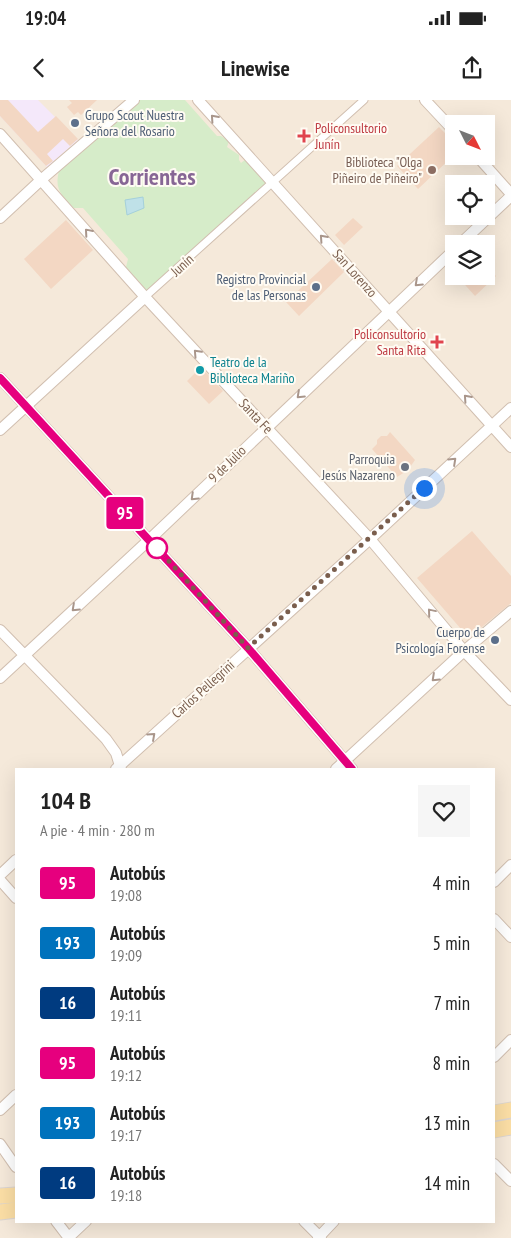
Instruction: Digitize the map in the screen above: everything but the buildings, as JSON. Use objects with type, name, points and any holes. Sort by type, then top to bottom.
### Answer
[{"type":"main road","points":[[495,1113],[511,1110]]},
{"type":"main road","points":[[495,1130],[511,1127]]},
{"type":"main road","points":[[0,1196],[15,1195]]},
{"type":"main road","points":[[0,1212],[15,1210]]},
{"type":"street","points":[[0,218],[42,179],[134,100]]},
{"type":"street","name":"San Lorenzo","points":[[198,100],[511,447]]},
{"type":"street","name":"Junín","points":[[0,430],[364,100]]},
{"type":"street","points":[[425,100],[445,121]]},
{"type":"street","name":"Santa Fe","points":[[0,134],[145,297],[370,539],[464,651],[511,700]]},
{"type":"street","points":[[469,235],[511,195],[484,165]]},
{"type":"street","name":"9 de Julio","points":[[0,678],[150,540],[266,427],[445,258]]},
{"type":"street","points":[[0,378],[248,648],[349,765],[464,651],[511,611]]},
{"type":"street","name":"Carlos Pellegrini","points":[[119,767],[511,408]]},
{"type":"street","points":[[0,630],[106,739],[116,754],[119,767]]},
{"type":"street","points":[[0,875],[15,861]]},
{"type":"street","points":[[495,881],[511,865]]},
{"type":"street","points":[[0,880],[15,897]]},
{"type":"street","points":[[495,920],[511,937]]},
{"type":"street","points":[[495,1056],[511,1040]]},
{"type":"street","points":[[0,1110],[15,1096]]},
{"type":"street","points":[[0,1144],[15,1166]]},
{"type":"street","points":[[495,1165],[511,1181]]},
{"type":"street","points":[[58,1223],[69,1238],[84,1223]]},
{"type":"street","points":[[306,1223],[320,1238],[332,1223]]},
{"type":"shaded area","points":[[0,100],[511,100],[511,1238],[0,1238]]},
{"type":"shaded area","points":[[0,100],[38,100],[78,140],[47,167],[0,116]]},
{"type":"green space","points":[[138,100],[185,100],[217,136],[221,136],[229,141],[227,147],[239,155],[241,163],[246,159],[269,185],[149,293],[126,267],[128,259],[83,208],[74,208],[58,188],[59,171]]},
{"type":"water","points":[[143,197],[144,208],[127,215],[125,200]]},
{"type":"bus line","name":"95","points":[[0,378],[248,648],[351,768]]},
{"type":"place","name":"Grupo Scout Nuestra Señora del Rosario","points":[[75,123]]},
{"type":"place","name":"Policonsultorio Junín","points":[[304,136]]},
{"type":"place","name":"Biblioteca \"Olga Piñeiro de Piñeiro\"","points":[[432,170]]},
{"type":"place","name":"Registro Provincial de las Personas","points":[[316,287]]},
{"type":"place","name":"Policonsultorio Santa Rita","points":[[437,342]]},
{"type":"place","name":"Teatro de la Biblioteca Mariño","points":[[200,370]]},
{"type":"place","name":"Parroquia Jesús Nazareno","points":[[405,467]]},
{"type":"place","name":"Cuerpo de Psicología Forense","points":[[495,640]]},
{"type":"district","name":"Corrientes","points":[[152,177]]},
{"type":"route","points":[[157,548],[248,648],[424,488]]}]
